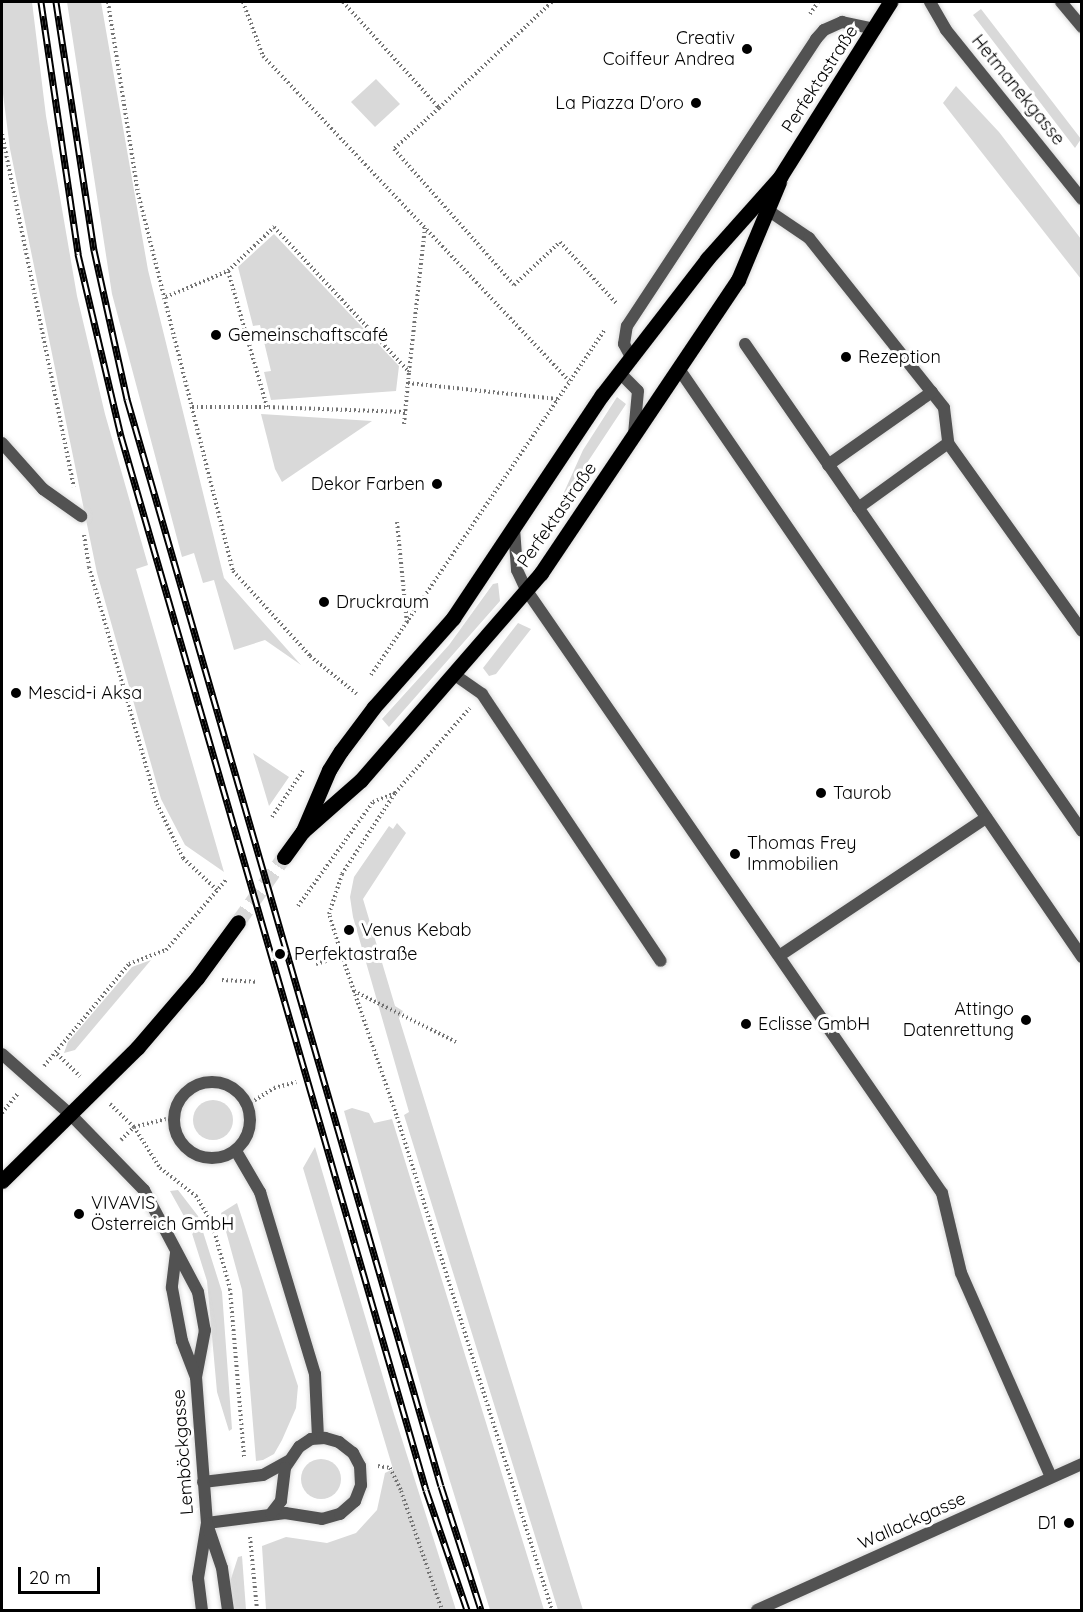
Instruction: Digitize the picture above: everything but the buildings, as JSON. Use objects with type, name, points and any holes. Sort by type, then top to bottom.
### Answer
[{"type":"main road","name":"Perfektastraße","points":[[303,831],[329,770],[342,751],[374,707],[453,618],[620,373],[707,259],[780,177],[890,2]]},
{"type":"main road","name":"Perfektastraße","points":[[284,857],[303,831],[361,780],[527,591],[634,438],[738,280],[769,211],[780,177]]},
{"type":"main road","points":[[2,1181],[106,1082],[197,978],[238,922]]},
{"type":"street","name":"Hetmanekgasse","points":[[930,2],[946,30],[1082,199]]},
{"type":"street","points":[[1061,2],[1082,27]]},
{"type":"street","points":[[632,359],[624,344],[627,326],[816,39],[824,30],[842,22],[875,29]]},
{"type":"street","points":[[769,211],[809,238],[944,408],[948,443],[1082,631]]},
{"type":"street","points":[[745,344],[1082,831]]},
{"type":"street","points":[[679,369],[1082,957]]},
{"type":"street","points":[[620,373],[638,391],[634,438]]},
{"type":"street","points":[[828,465],[932,392]]},
{"type":"street","points":[[2,443],[43,489],[81,516]]},
{"type":"street","points":[[858,508],[948,443]]},
{"type":"street","points":[[514,528],[517,570],[527,591],[942,1192],[961,1273],[1051,1477]]},
{"type":"street","points":[[455,675],[482,694],[661,961]]},
{"type":"street","points":[[779,956],[986,818]]},
{"type":"street","name":"Lemböckgasse","points":[[2,1054],[108,1151],[150,1199],[176,1253],[195,1284],[202,1306],[205,1340],[196,1377]]},
{"type":"street","points":[[209,1082],[234,1088],[248,1105],[250,1126],[236,1151],[217,1158],[194,1154],[177,1136],[174,1117],[187,1091],[209,1082]]},
{"type":"street","points":[[236,1151],[260,1192],[315,1374],[318,1438]]},
{"type":"street","name":"Lemböckgasse","points":[[176,1253],[172,1288],[182,1341],[196,1377],[207,1523],[222,1568],[228,1611]]},
{"type":"street","points":[[203,1482],[263,1475],[288,1461],[299,1447],[318,1438],[345,1446],[360,1466],[359,1492],[340,1514],[322,1519],[271,1514],[207,1523]]},
{"type":"street","points":[[271,1514],[280,1501],[288,1461]]},
{"type":"street","name":"Wallackgasse","points":[[757,1611],[1082,1464]]},
{"type":"street","name":"Lemböckgasse","points":[[202,1611],[198,1571],[207,1523]]},
{"type":"path","points":[[108,2],[138,193],[233,570],[310,656],[357,694],[407,624],[610,318]]},
{"type":"path","points":[[243,2],[263,56],[569,381]]},
{"type":"path","points":[[343,2],[439,108]]},
{"type":"path","points":[[552,2],[394,149],[514,285],[560,242],[617,304]]},
{"type":"path","points":[[807,20],[818,2]]},
{"type":"path","points":[[166,297],[228,272],[274,227],[409,372]]},
{"type":"path","points":[[404,424],[425,228]]},
{"type":"path","points":[[228,272],[267,407]]},
{"type":"path","points":[[614,310],[624,294]]},
{"type":"path","points":[[408,383],[557,399]]},
{"type":"path","points":[[192,407],[405,412]]},
{"type":"path","points":[[397,522],[407,624]]},
{"type":"path","points":[[482,694],[395,793],[342,874],[328,914],[397,1117],[552,1611]]},
{"type":"path","points":[[298,906],[374,802],[395,793]]},
{"type":"path","points":[[57,1054],[68,1035],[129,964],[166,950],[226,880]]},
{"type":"path","points":[[316,964],[342,956]]},
{"type":"path","points":[[197,978],[256,982]]},
{"type":"path","points":[[353,990],[456,1042]]},
{"type":"path","points":[[2,1113],[31,1080]]},
{"type":"path","points":[[248,1105],[274,1088],[296,1082]]},
{"type":"path","points":[[108,1151],[134,1127],[174,1117]]},
{"type":"path","points":[[360,1466],[386,1466],[394,1473],[442,1611]]},
{"type":"shaded area","points":[[2,2],[32,2],[46,116],[77,296],[105,414],[148,565],[136,569],[224,872],[185,845],[161,799],[97,573],[10,149],[2,86]]},
{"type":"shaded area","points":[[67,2],[101,2],[148,270],[224,578],[301,665],[265,640],[234,650],[214,580],[203,583],[194,553],[182,557],[112,294]]},
{"type":"shaded area","points":[[981,9],[1081,139],[1075,148],[973,15]]},
{"type":"shaded area","points":[[376,79],[400,104],[375,127],[351,102]]},
{"type":"shaded area","points":[[956,86],[999,132],[1081,239],[1081,279],[943,103]]},
{"type":"shaded area","points":[[274,234],[399,366],[396,391],[271,400],[264,372],[271,371],[260,325],[253,326],[238,267]]},
{"type":"shaded area","points":[[617,397],[626,404],[583,469],[540,545],[535,542],[557,508],[583,450]]},
{"type":"shaded area","points":[[261,414],[372,421],[282,482],[275,469]]},
{"type":"shaded area","points":[[498,583],[500,601],[389,727],[382,719],[449,645],[493,584]]},
{"type":"shaded area","points":[[518,623],[531,629],[496,674],[489,676],[483,668]]},
{"type":"shaded area","points":[[253,753],[289,777],[269,806],[261,779]]},
{"type":"shaded area","points":[[397,823],[406,833],[363,899],[395,1006],[403,1011],[399,1018],[583,1610],[558,1610],[404,1115],[409,1112],[353,917],[350,897],[354,877],[389,826],[393,829]]},
{"type":"shaded area","points":[[151,960],[75,1050],[64,1053],[68,1042],[132,967]]},
{"type":"shaded area","points":[[213,1100],[227,1106],[233,1120],[227,1134],[213,1140],[199,1134],[193,1120],[199,1106]]},
{"type":"shaded area","points":[[352,1108],[369,1113],[374,1123],[392,1119],[544,1610],[490,1610],[426,1404],[344,1111]]},
{"type":"shaded area","points":[[315,1147],[393,1411],[456,1610],[266,1610],[262,1546],[286,1537],[327,1543],[356,1533],[377,1510],[385,1473],[393,1469],[303,1168]]},
{"type":"shaded area","points":[[178,1190],[198,1216],[222,1292],[232,1429],[229,1431],[217,1392],[207,1281],[190,1227],[170,1191]]},
{"type":"shaded area","points":[[237,1203],[298,1386],[296,1408],[282,1440],[274,1454],[256,1461],[242,1290],[221,1213]]},
{"type":"shaded area","points":[[321,1459],[329,1460],[335,1465],[340,1471],[340,1487],[335,1493],[329,1498],[321,1499],[313,1498],[307,1493],[302,1487],[301,1479],[302,1471],[307,1465],[313,1460]]},
{"type":"shaded area","points":[[242,1556],[246,1610],[232,1610],[230,1582],[238,1557]]},
{"type":"tunnel","points":[[238,922],[284,857]]},
{"type":"railway","points":[[41,2],[78,254],[121,436],[426,1490],[467,1610]]},
{"type":"railway","points":[[56,2],[94,250],[127,399],[441,1486],[481,1610]]},
{"type":"place","name":"Creativ Coiffeur Andrea","points":[[747,49]]},
{"type":"place","name":"La Piazza D'oro","points":[[696,103]]},
{"type":"place","name":"Gemeinschaftscafé","points":[[216,335]]},
{"type":"place","name":"Rezeption","points":[[846,357]]},
{"type":"place","name":"Dekor Farben","points":[[437,484]]},
{"type":"place","name":"Druckraum","points":[[324,602]]},
{"type":"place","name":"Mescid-i Aksa","points":[[16,693]]},
{"type":"place","name":"Taurob","points":[[821,793]]},
{"type":"place","name":"Thomas Frey Immobilien","points":[[735,854]]},
{"type":"place","name":"Venus Kebab","points":[[349,930]]},
{"type":"place","name":"Perfektastraße","points":[[280,954]]},
{"type":"place","name":"Attingo Datenrettung","points":[[1026,1020]]},
{"type":"place","name":"Eclisse GmbH","points":[[746,1024]]},
{"type":"place","name":"VIVAVIS Österreich GmbH","points":[[79,1214]]},
{"type":"place","name":"D1","points":[[1069,1523]]}]
